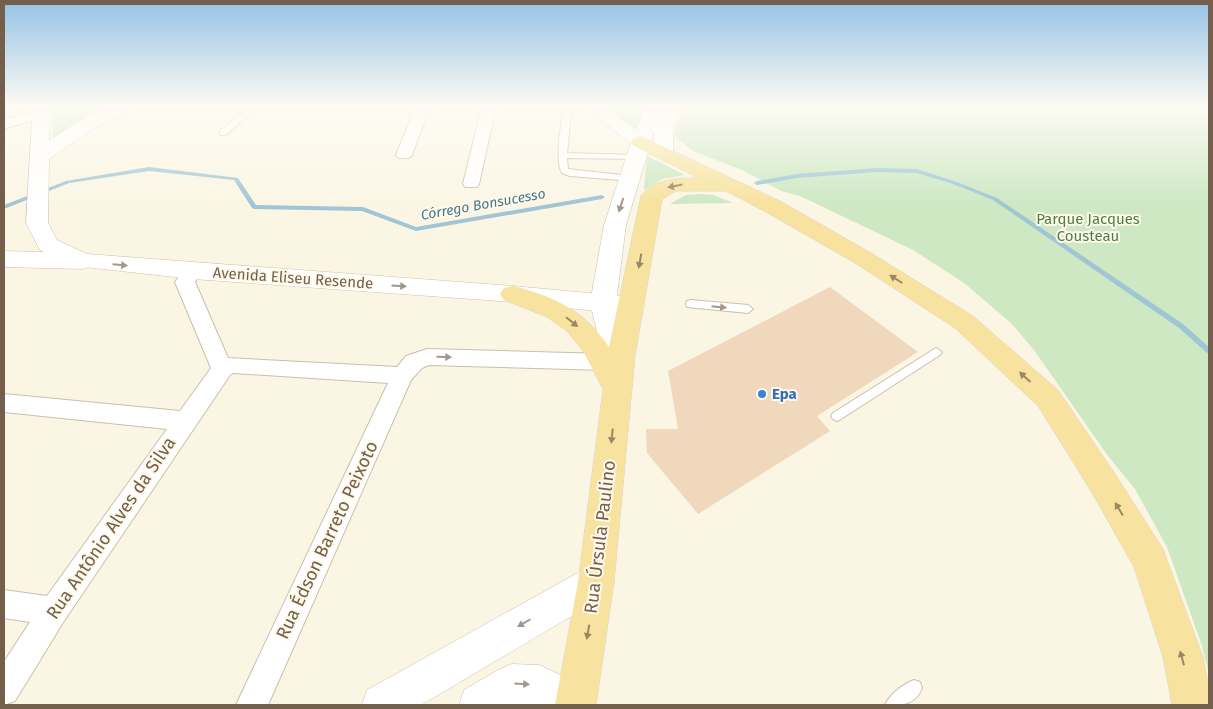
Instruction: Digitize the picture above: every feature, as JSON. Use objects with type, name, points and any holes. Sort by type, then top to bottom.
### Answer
[{"type":"main road","name":"Avenida Eliseu Resende","points":[[40,139],[37,179],[37,223],[48,245],[83,261],[193,271],[513,294],[632,306]]},
{"type":"main road","points":[[39,157],[65,139]]},
{"type":"main road","points":[[628,139],[639,150],[663,152],[774,207],[863,258],[964,322],[1048,398],[1102,481],[1150,561],[1182,657],[1192,705]]},
{"type":"main road","name":"Rua Úrsula Paulino","points":[[614,373],[603,303],[615,225],[643,139]]},
{"type":"main road","points":[[663,152],[664,139]]},
{"type":"main road","name":"Rua Úrsula Paulino","points":[[575,705],[596,582],[614,373],[632,306],[652,196],[672,185],[699,184],[736,188]]},
{"type":"main road","points":[[4,259],[83,261]]},
{"type":"main road","points":[[513,294],[558,311],[576,324],[614,373]]},
{"type":"main road","points":[[382,705],[596,582]]},
{"type":"main road","points":[[480,705],[512,684],[539,685],[575,705]]},
{"type":"street","points":[[404,155],[410,139]]},
{"type":"street","points":[[471,184],[481,139]]},
{"type":"street","points":[[193,271],[185,282],[222,368],[230,365],[402,376],[414,362],[427,357],[614,373]]},
{"type":"street","name":"Rua Antônio Alves da Silva","points":[[4,690],[54,611],[222,368]]},
{"type":"street","name":"Rua Édson Barreto Peixoto","points":[[252,705],[402,376]]},
{"type":"street","points":[[4,403],[184,421]]},
{"type":"street","points":[[4,604],[54,611]]},
{"type":"lane","points":[[565,139],[563,167],[570,173],[630,179]]},
{"type":"lane","points":[[564,155],[639,150]]},
{"type":"lane","points":[[691,304],[748,309]]},
{"type":"lane","points":[[837,416],[936,352]]},
{"type":"lane","points":[[893,705],[914,688]]},
{"type":"green space","name":"Parque Jacques Cousteau","points":[[679,139],[1209,139],[1209,674],[1202,646],[1167,547],[1135,489],[1108,456],[1034,350],[1011,323],[964,283],[913,250],[800,196],[781,191],[742,170],[693,151]]},
{"type":"green space","points":[[647,156],[685,175],[662,179],[644,190]]},
{"type":"green space","points":[[686,195],[713,195],[733,203],[670,204]]},
{"type":"building","name":"Epa","points":[[830,287],[918,352],[817,416],[830,431],[698,514],[647,453],[646,429],[678,429],[668,371]]},
{"type":"waterway","name":"Córrego Bonsucesso","points":[[4,207],[68,182],[149,169],[236,179],[254,207],[363,209],[416,229],[602,197]]},
{"type":"waterway","name":"Córrego Bonsucesso","points":[[757,183],[797,176],[877,170],[917,171],[955,183],[995,199],[1181,326],[1209,351]]},
{"type":"place","name":"Epa","points":[[762,394]]}]
